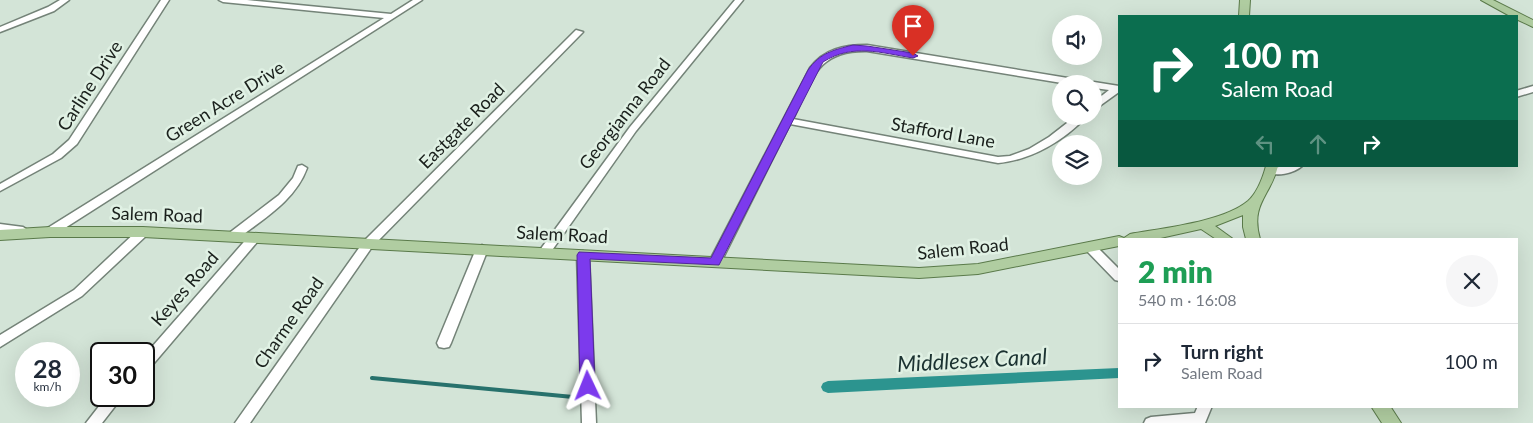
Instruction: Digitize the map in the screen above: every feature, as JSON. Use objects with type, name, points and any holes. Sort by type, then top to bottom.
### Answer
[{"type":"main road","points":[[1244,0],[1244,15]]},
{"type":"main road","points":[[1486,0],[1515,15]]},
{"type":"main road","points":[[1518,16],[1533,24]]},
{"type":"main road","points":[[1253,238],[1249,215],[1252,204],[1266,185],[1272,168]]},
{"type":"main road","points":[[1135,238],[1203,224],[1235,214],[1252,204]]},
{"type":"main road","points":[[1203,224],[1224,238]]},
{"type":"main road","name":"Salem Road","points":[[0,235],[143,232],[897,273],[943,273],[992,267],[1118,241]]},
{"type":"main road","points":[[1381,408],[1392,423]]},
{"type":"street","points":[[0,30],[65,0]]},
{"type":"street","name":"Carline Drive","points":[[0,188],[57,156],[73,142],[165,0]]},
{"type":"street","points":[[223,0],[392,16]]},
{"type":"street","name":"Green Acre Drive","points":[[45,233],[418,0]]},
{"type":"street","name":"Georgianna Road","points":[[544,253],[633,129],[739,0]]},
{"type":"street","name":"Eastgate Road","points":[[368,244],[579,32]]},
{"type":"street","points":[[715,262],[816,65],[828,54],[846,49],[875,49],[1052,78]]},
{"type":"street","points":[[1102,86],[1118,89]]},
{"type":"street","points":[[1102,101],[1118,89]]},
{"type":"street","points":[[1518,93],[1533,89]]},
{"type":"street","name":"Stafford Lane","points":[[787,121],[998,160],[1019,158],[1038,150],[1070,125]]},
{"type":"street","points":[[1272,168],[1286,170],[1294,167]]},
{"type":"street","points":[[232,237],[289,192],[298,181],[302,168]]},
{"type":"street","points":[[0,228],[45,233]]},
{"type":"street","points":[[0,342],[19,328],[78,292],[143,232]]},
{"type":"street","name":"Keyes Road","points":[[155,351],[254,238]]},
{"type":"street","name":"Charme Road","points":[[242,423],[368,244]]},
{"type":"street","points":[[1090,247],[1118,276]]},
{"type":"street","points":[[444,343],[482,249]]},
{"type":"street","points":[[583,255],[589,423]]},
{"type":"street","points":[[93,423],[107,407]]},
{"type":"street","points":[[1151,423],[1202,416]]},
{"type":"waterway","name":"Middlesex Canal","points":[[828,387],[1118,373]]},
{"type":"waterway","points":[[372,378],[573,397]]},
{"type":"route","points":[[588,386],[583,255],[715,262],[813,70],[820,60],[833,52],[853,48],[867,48],[913,56]]}]
